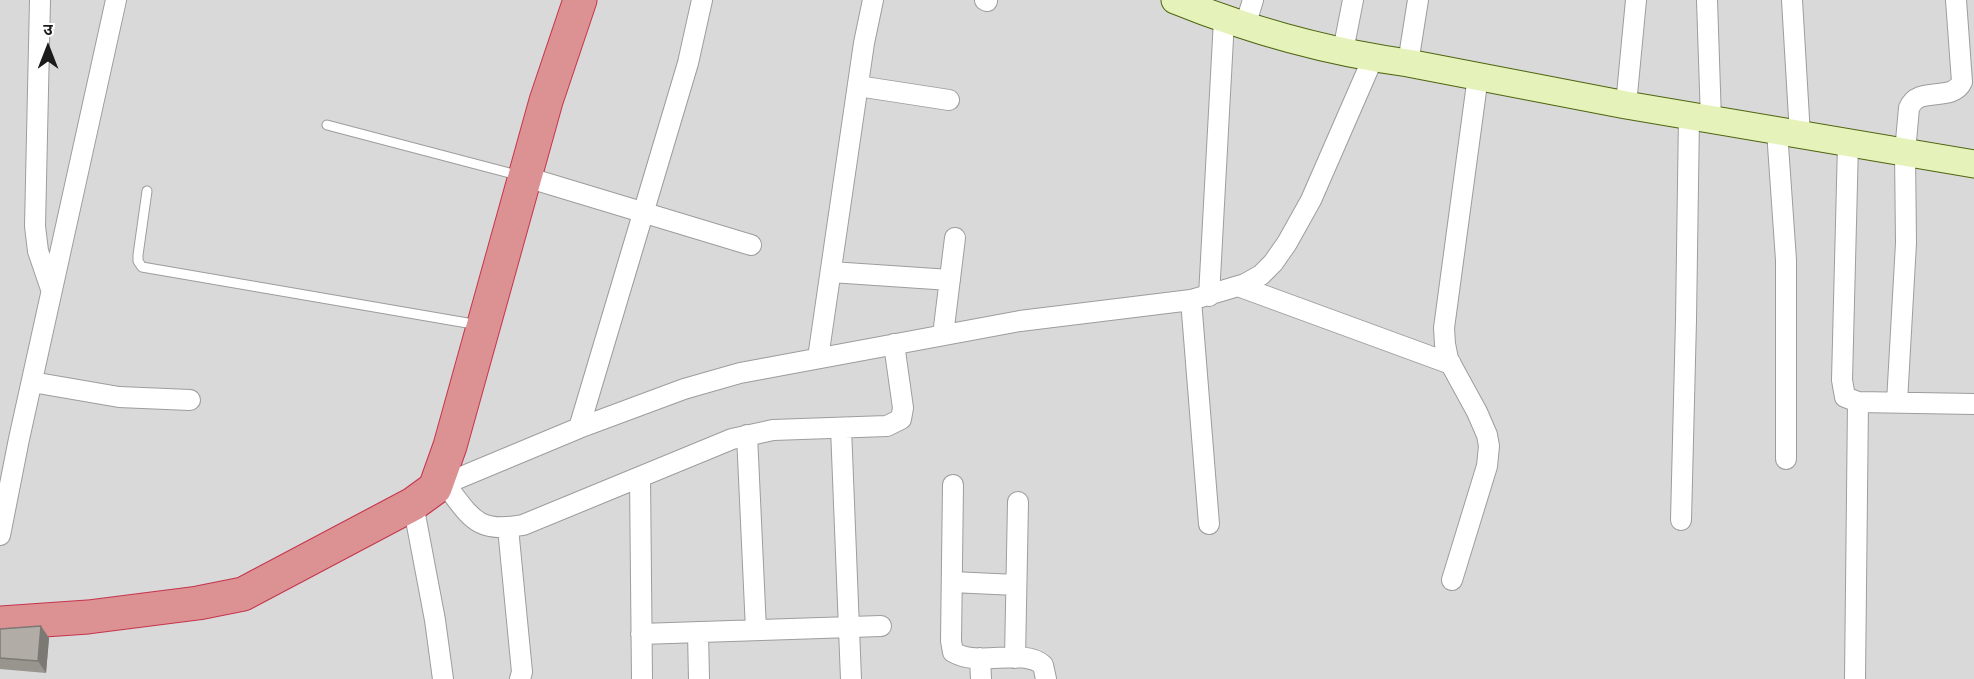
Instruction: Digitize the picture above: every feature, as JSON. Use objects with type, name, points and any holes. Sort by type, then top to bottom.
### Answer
[{"type":"highway","points":[[0,623],[88,617],[198,603],[243,594],[431,492],[450,446],[546,101],[580,0]]},
{"type":"street","points":[[40,0],[35,226],[38,251],[52,290]]},
{"type":"street","points":[[0,535],[116,0]]},
{"type":"street","points":[[579,428],[688,63],[702,0]]},
{"type":"street","points":[[819,358],[858,86],[873,0]]},
{"type":"street","points":[[1175,0],[1235,23],[1373,58],[1626,105],[1974,164]]},
{"type":"street","points":[[1209,524],[1200,298],[1235,23],[1253,0]]},
{"type":"street","points":[[1343,51],[1353,0]]},
{"type":"street","points":[[1408,63],[1418,0]]},
{"type":"street","points":[[1626,105],[1636,0]]},
{"type":"street","points":[[1681,520],[1686,320],[1707,0]]},
{"type":"street","points":[[1786,459],[1786,260],[1792,0]]},
{"type":"street","points":[[1897,402],[1906,243],[1905,153],[1910,104],[1919,97],[1957,89],[1962,82],[1956,0]]},
{"type":"street","points":[[431,492],[579,428],[715,380],[819,358],[1020,321],[1200,298],[1238,286],[1261,275],[1287,243],[1311,200],[1373,58]]},
{"type":"street","points":[[1452,580],[1487,466],[1489,446],[1477,412],[1451,364],[1445,345],[1444,328],[1478,76]]},
{"type":"street","points":[[858,86],[949,100]]},
{"type":"street","points":[[1848,144],[1842,380],[1845,397],[1858,402],[1974,404]]},
{"type":"street","points":[[526,177],[751,244]]},
{"type":"street","points":[[943,335],[955,238]]},
{"type":"street","points":[[831,272],[950,280]]},
{"type":"street","points":[[1238,286],[1451,364]]},
{"type":"street","points":[[431,492],[473,520],[493,527],[508,528],[523,525],[732,439],[773,430],[887,426],[901,419],[903,408],[894,344]]},
{"type":"street","points":[[32,382],[119,397],[190,400]]},
{"type":"street","points":[[1855,679],[1858,402]]},
{"type":"street","points":[[841,428],[851,679]]},
{"type":"street","points":[[747,435],[756,630]]},
{"type":"street","points":[[640,477],[642,679]]},
{"type":"street","points":[[954,485],[951,647],[958,655],[1037,660],[1043,665],[1046,679]]},
{"type":"street","points":[[431,492],[435,620],[443,679]]},
{"type":"street","points":[[1015,658],[1018,502]]},
{"type":"street","points":[[508,528],[522,672],[520,679]]},
{"type":"street","points":[[952,582],[1016,585]]},
{"type":"street","points":[[641,634],[881,626]]},
{"type":"street","points":[[698,633],[699,679]]},
{"type":"street","points":[[980,658],[981,679]]},
{"type":"lane","points":[[327,125],[526,177]]},
{"type":"lane","points":[[147,191],[138,255],[138,261],[142,267],[484,326]]},
{"type":"shaded area","points":[[0,0],[1974,0],[1974,679],[0,679]]},
{"type":"building","points":[[41,626],[38,661],[0,658],[0,629]]}]
